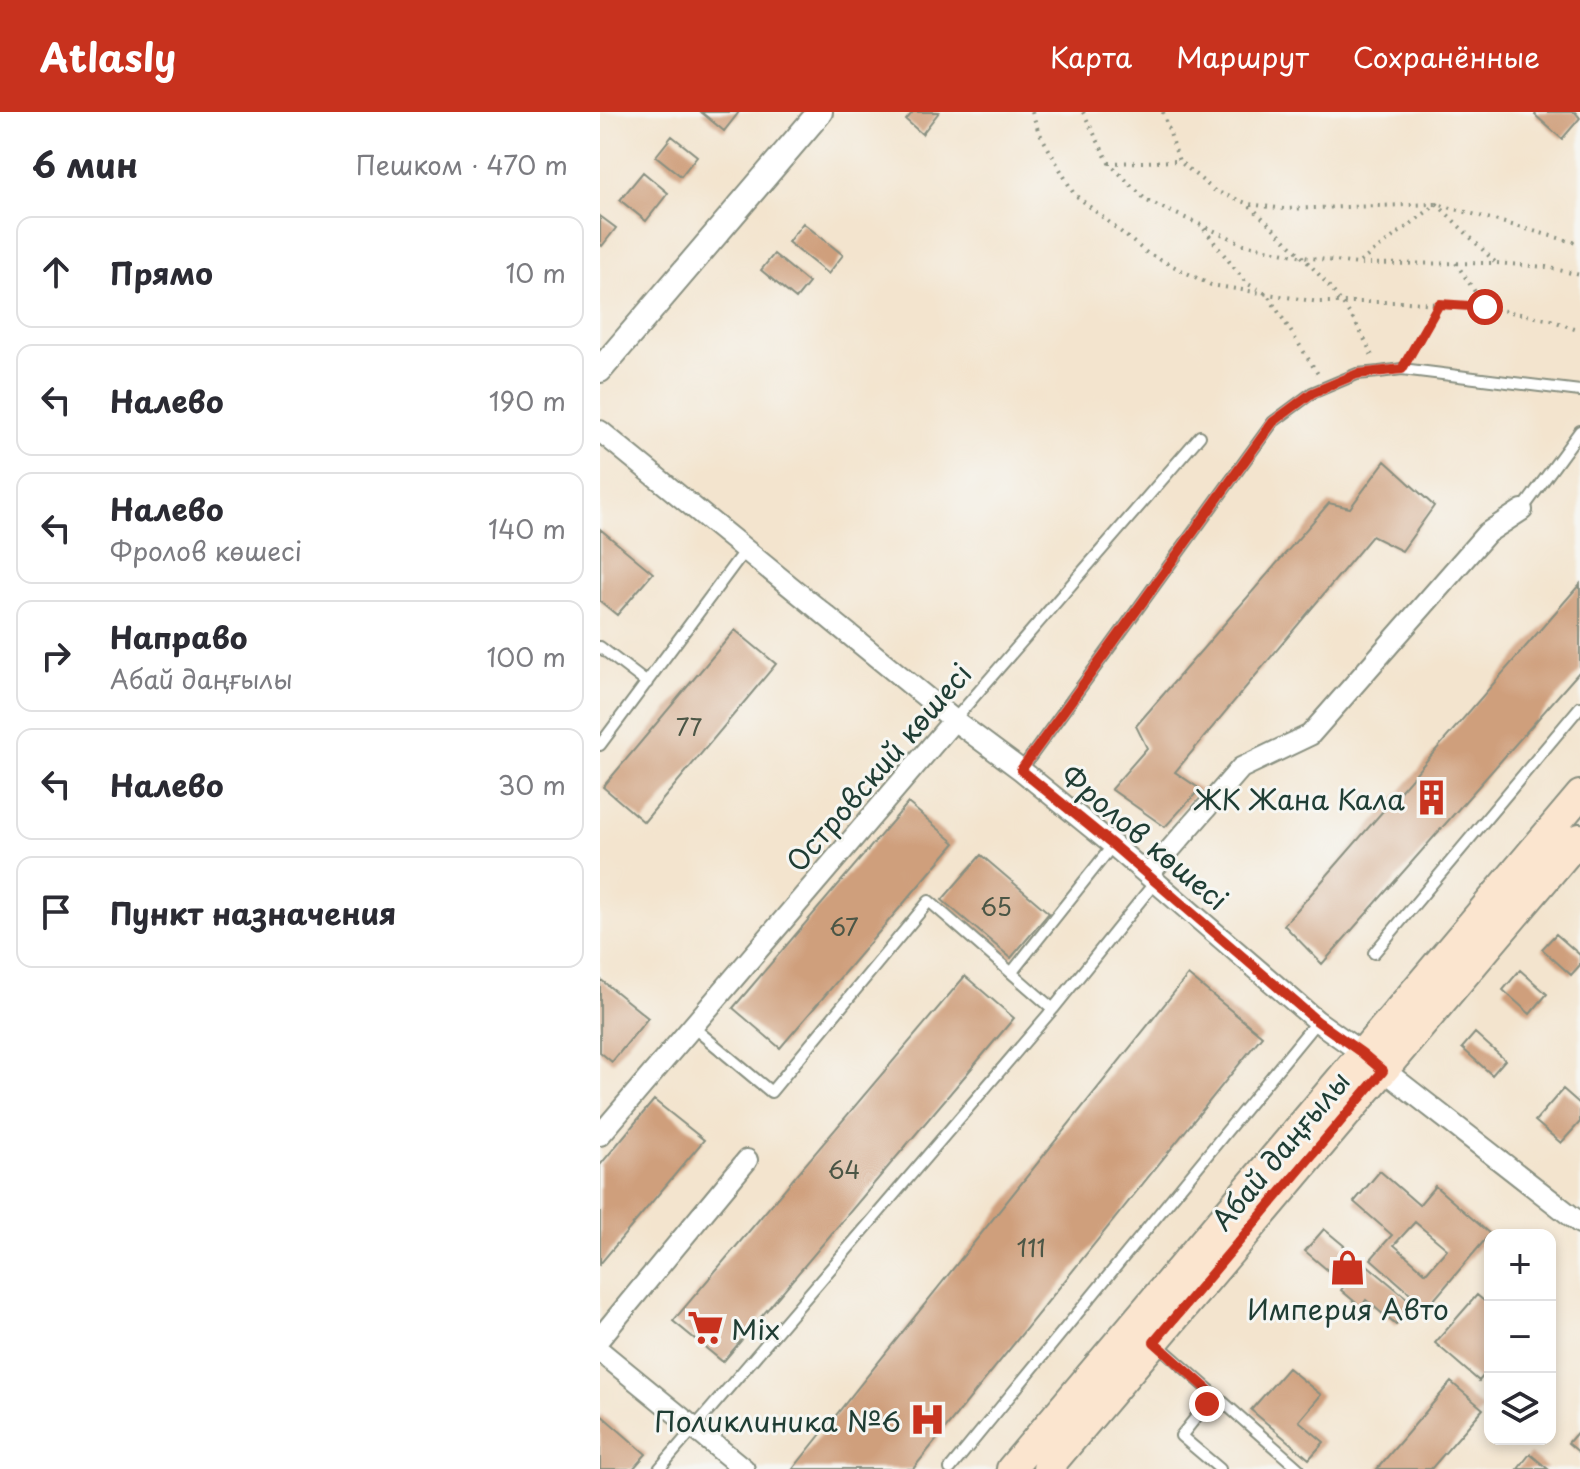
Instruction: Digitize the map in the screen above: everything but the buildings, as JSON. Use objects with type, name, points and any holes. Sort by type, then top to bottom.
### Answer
[{"type":"main road","name":"Абай даңғылы","points":[[1047,1469],[1154,1342],[1580,795]]},
{"type":"main road","name":"Абай даңғылы","points":[[1011,1469],[1373,1062],[1580,838]]},
{"type":"street","points":[[600,370],[820,112]]},
{"type":"street","name":"Фролов көшесі","points":[[600,431],[954,720],[1113,845],[1317,1021],[1580,1223]]},
{"type":"street","points":[[1152,878],[1241,768],[1310,735],[1487,533],[1522,510]]},
{"type":"street","name":"Островский көшесі","points":[[600,1135],[954,720]]},
{"type":"street","points":[[600,1338],[747,1160]]},
{"type":"street","points":[[600,1351],[744,1469]]},
{"type":"lane","points":[[1021,770],[1273,422],[1312,393],[1357,374],[1402,369],[1580,391]]},
{"type":"lane","points":[[1522,510],[1580,431]]},
{"type":"lane","name":"Островский көшесі","points":[[954,720],[1200,436]]},
{"type":"lane","points":[[600,745],[745,550]]},
{"type":"lane","points":[[600,647],[647,683]]},
{"type":"lane","points":[[1374,953],[1580,707]]},
{"type":"lane","points":[[1012,972],[1113,845]]},
{"type":"lane","points":[[659,1469],[1053,1009],[1152,878]]},
{"type":"lane","points":[[693,1027],[771,1092],[929,901],[1053,1009]]},
{"type":"lane","points":[[950,1469],[1317,1021]]},
{"type":"lane","points":[[1154,1342],[1299,1469]]},
{"type":"lane","points":[[1214,1395],[1181,1436],[1220,1469]]},
{"type":"path","points":[[1032,112],[1038,130],[1074,194],[1147,253],[1211,285],[1319,302],[1485,307],[1551,320],[1580,331]]},
{"type":"path","points":[[1083,112],[1109,163],[1147,201],[1244,244],[1303,257],[1358,264],[1496,263],[1546,267],[1580,275]]},
{"type":"path","points":[[1163,112],[1179,161],[1215,191],[1249,204],[1284,209],[1437,204],[1580,244]]},
{"type":"path","points":[[1109,163],[1179,161]]},
{"type":"path","points":[[1249,204],[1303,257],[1341,302],[1366,341],[1379,372]]},
{"type":"path","points":[[1437,204],[1496,263]]},
{"type":"path","points":[[1358,264],[1437,204]]},
{"type":"path","points":[[1202,227],[1246,283],[1267,294],[1326,387]]},
{"type":"path","points":[[1456,263],[1485,307]]},
{"type":"path","points":[[1402,369],[1439,304]]},
{"type":"place","name":"ЖК Жана Кала","points":[[1431,798]]},
{"type":"place","name":"Империя Авто","points":[[1348,1268]]},
{"type":"place","name":"Mix","points":[[705,1328]]},
{"type":"place","name":"Поликлиника №6","points":[[927,1420]]},
{"type":"route","points":[[1207,1404],[1214,1395],[1154,1342],[1383,1071],[1317,1021],[1021,770],[1273,422],[1312,393],[1357,374],[1402,369],[1439,304],[1485,307]]}]
